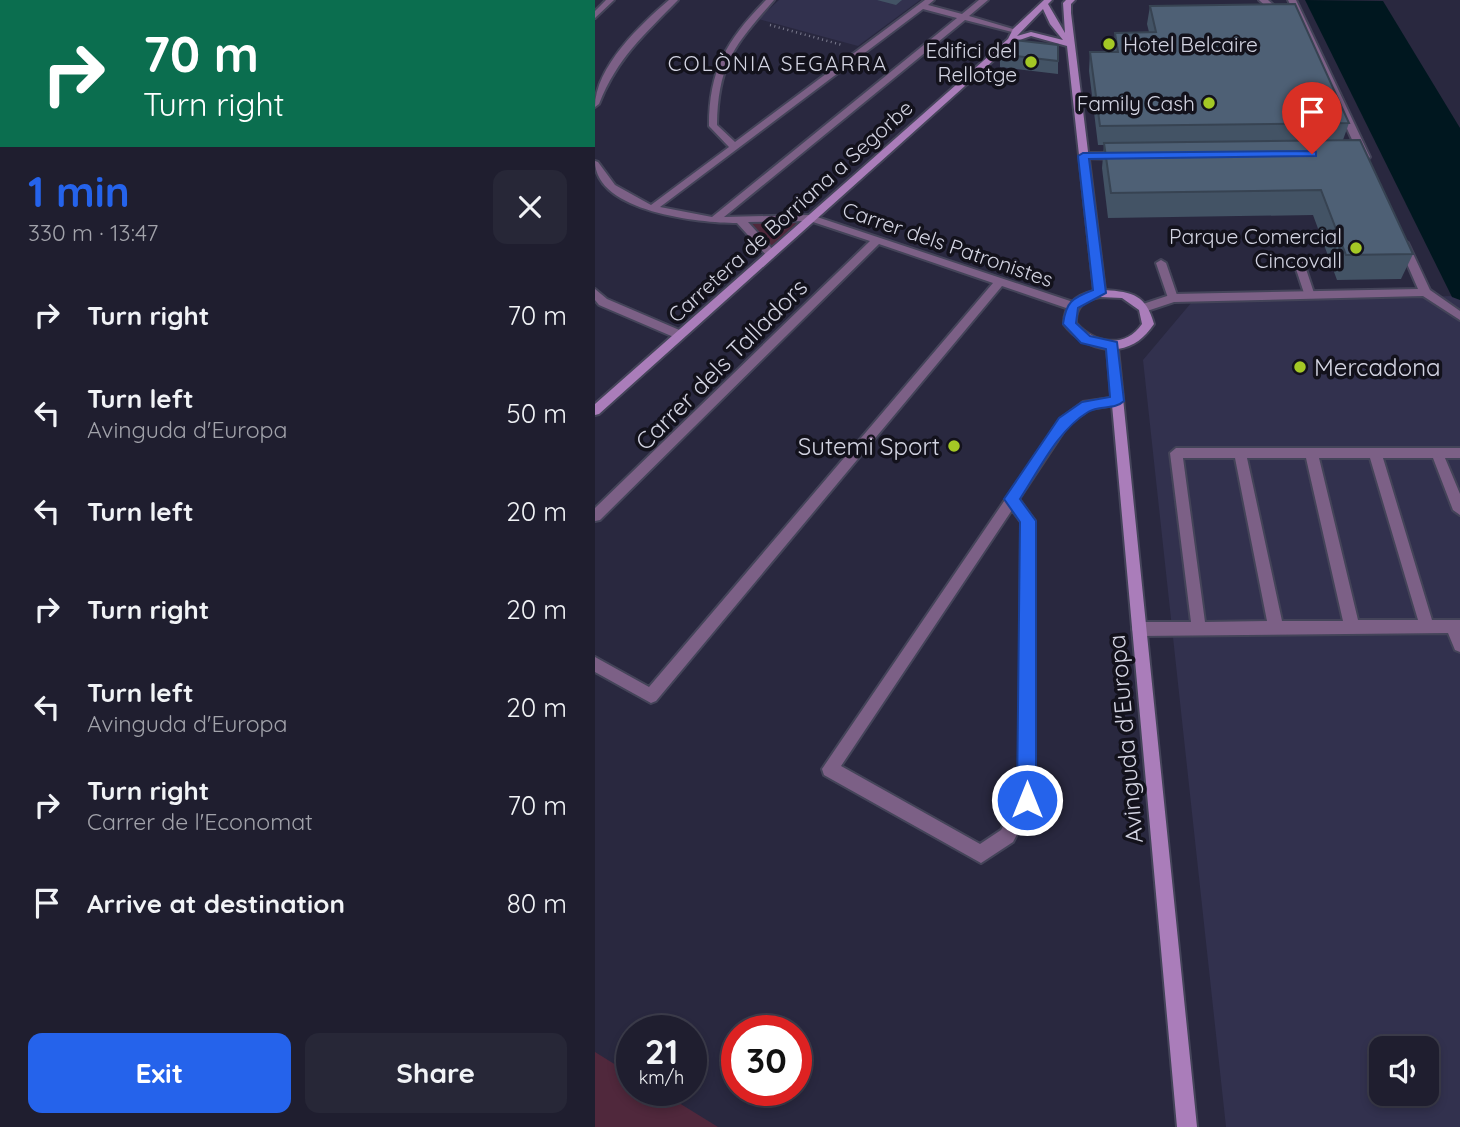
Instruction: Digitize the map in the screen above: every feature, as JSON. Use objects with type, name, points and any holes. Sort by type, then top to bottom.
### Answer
[{"type":"main road","points":[[1072,0],[1067,3],[1067,13],[1100,293]]},
{"type":"main road","points":[[1046,2],[1053,24],[1072,45]]},
{"type":"main road","name":"Carretera de Borriana a Segorbe","points":[[595,411],[1014,35],[1046,2]]},
{"type":"main road","points":[[1031,34],[1053,24],[1067,13]]},
{"type":"main road","points":[[1014,35],[1031,34],[1072,45]]},
{"type":"main road","points":[[1100,293],[1125,295],[1143,307],[1148,324],[1144,333],[1136,339],[1112,345],[1098,344],[1076,333],[1070,324],[1072,306],[1079,300],[1100,293]]},
{"type":"main road","name":"Avinguda d'Europa","points":[[1112,345],[1187,1127]]},
{"type":"street","points":[[595,16],[611,0]]},
{"type":"street","points":[[595,104],[600,89],[632,41],[674,0]]},
{"type":"street","points":[[733,146],[713,126],[712,93],[730,46],[770,0]]},
{"type":"street","points":[[714,220],[984,0]]},
{"type":"street","points":[[1263,0],[1277,12],[1279,23]]},
{"type":"street","points":[[1292,0],[1369,166]]},
{"type":"street","points":[[652,209],[926,3],[1014,35]]},
{"type":"street","points":[[1301,49],[1316,49]]},
{"type":"street","points":[[1339,135],[1355,134]]},
{"type":"street","points":[[1350,153],[1363,153]]},
{"type":"street","points":[[1083,156],[1136,155]]},
{"type":"street","name":"Carrer dels Patronistes","points":[[595,164],[613,187],[635,202],[652,209],[714,220],[811,219],[1072,306]]},
{"type":"street","points":[[739,219],[771,254]]},
{"type":"street","points":[[1397,229],[1425,292],[1460,316]]},
{"type":"street","name":"Carrer dels Talladors","points":[[595,516],[876,241]]},
{"type":"street","points":[[1298,260],[1309,293]]},
{"type":"street","points":[[1161,263],[1173,298]]},
{"type":"street","points":[[595,664],[652,696],[999,283]]},
{"type":"street","points":[[1143,307],[1173,298],[1425,292]]},
{"type":"street","points":[[598,301],[680,335]]},
{"type":"street","points":[[1012,499],[1028,521],[1027,800],[1007,836],[981,854],[830,769],[1012,499],[1064,422],[1087,405],[1117,401]]},
{"type":"street","points":[[1199,629],[1176,453],[1460,453]]},
{"type":"street","points":[[1240,453],[1276,628]]},
{"type":"street","points":[[1311,453],[1352,627]]},
{"type":"street","points":[[1375,453],[1427,626]]},
{"type":"street","points":[[1437,453],[1460,510]]},
{"type":"street","points":[[1139,629],[1457,626],[1460,645]]},
{"type":"path","points":[[751,19],[864,51]]},
{"type":"shaded area","points":[[779,0],[920,0],[858,46],[758,19]]},
{"type":"shaded area","points":[[811,218],[771,254],[739,219]]},
{"type":"shaded area","points":[[1453,296],[1460,298],[1460,1127],[1226,1127],[1143,360],[1191,303]]},
{"type":"shaded area","points":[[595,1052],[616,1065],[616,1106],[684,1106],[718,1127],[595,1127]]},
{"type":"water","points":[[1305,0],[1383,1],[1460,128],[1460,300],[1452,297]]},
{"type":"building","name":"Family Cash","points":[[1295,4],[1349,123],[1100,126],[1090,52],[1118,52],[1115,33],[1156,32],[1150,6]]},
{"type":"building","points":[[1014,40],[1058,45],[1058,61],[1000,54]]},
{"type":"building","points":[[1360,140],[1413,254],[1346,255],[1321,190],[1111,193],[1104,143]]},
{"type":"place","name":"Hotel Belcaire","points":[[1109,44]]},
{"type":"place","name":"Edifici del Rellotge","points":[[1031,62]]},
{"type":"place","name":"Family Cash","points":[[1209,103]]},
{"type":"place","name":"Parque Comercial Cincovall","points":[[1356,248]]},
{"type":"place","name":"Mercadona","points":[[1300,367]]},
{"type":"place","name":"Sutemi Sport","points":[[954,446]]},
{"type":"district","name":"COLÒNIA SEGARRA","points":[[778,63]]},
{"type":"route","points":[[1027,800],[1028,521],[1012,499],[1064,422],[1087,405],[1117,401],[1112,345],[1086,340],[1076,333],[1070,324],[1072,306],[1089,295],[1100,293],[1083,156],[1312,154]]}]
